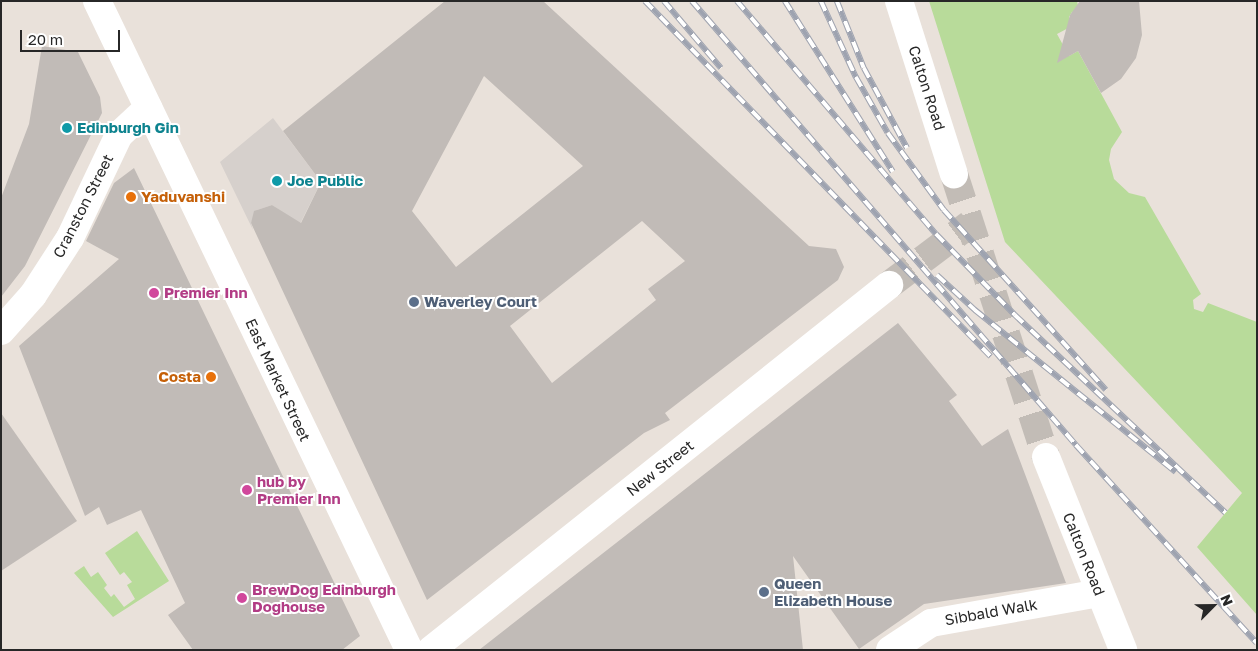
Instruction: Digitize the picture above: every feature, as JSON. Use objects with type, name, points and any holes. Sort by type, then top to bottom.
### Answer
[{"type":"street","name":"East Market Street","points":[[97,1],[409,650]]},
{"type":"street","name":"Calton Road","points":[[899,1],[954,174]]},
{"type":"street","name":"Cranston Street","points":[[1,331],[33,296],[70,238],[118,135],[126,124],[148,108]]},
{"type":"street","name":"New Street","points":[[431,650],[889,285]]},
{"type":"street","name":"Calton Road","points":[[1046,457],[1123,650]]},
{"type":"street","name":"Sibbald Walk","points":[[890,650],[930,623],[1099,593]]},
{"type":"green space","points":[[929,1],[1077,1],[1079,10],[1072,12],[1069,17],[1074,25],[1057,34],[1069,56],[1078,51],[1122,132],[1111,149],[1109,160],[1114,179],[1129,193],[1145,197],[1201,294],[1193,300],[1194,309],[1203,312],[1208,303],[1257,322],[1257,615],[1197,547],[1242,493],[1005,242]]},
{"type":"green space","points":[[137,531],[169,581],[113,617],[74,573],[84,566],[91,577],[98,572],[107,585],[104,588],[111,597],[114,594],[124,607],[135,599],[127,585],[132,582],[124,572],[120,575],[105,553]]},
{"type":"shaded area","points":[[273,118],[321,182],[300,224],[272,205],[257,210],[251,223],[253,230],[220,162]]},
{"type":"building","name":"Waverley Court","points":[[445,1],[543,1],[809,246],[836,249],[844,267],[838,280],[665,413],[670,420],[644,433],[427,600],[251,223],[254,211],[272,205],[301,223],[321,182],[283,131]],"holes":[[[484,76],[583,166],[456,267],[412,211]],[[642,221],[685,261],[648,289],[656,300],[552,383],[510,326]]]},
{"type":"building","points":[[1080,1],[1139,1],[1142,35],[1136,58],[1121,79],[1101,93],[1078,51],[1057,63],[1070,15]]},
{"type":"building","points":[[42,46],[78,52],[100,97],[102,113],[25,266],[1,297],[1,198],[29,124]]},
{"type":"building","points":[[134,168],[360,636],[342,650],[193,650],[168,615],[185,603],[141,510],[107,525],[99,507],[85,516],[19,346],[119,259],[86,241],[114,183]]},
{"type":"building","points":[[898,323],[957,395],[949,401],[982,446],[1008,429],[1066,583],[924,604],[859,649],[793,556],[803,650],[479,650]]},
{"type":"building","points":[[1,413],[77,521],[1,571]]},
{"type":"tunnel","points":[[954,174],[1046,457]]},
{"type":"tunnel","points":[[889,285],[970,224]]},
{"type":"railway","points":[[645,1],[991,357]]},
{"type":"railway","points":[[664,1],[721,68]]},
{"type":"railway","points":[[692,1],[1076,445],[1257,643]]},
{"type":"railway","points":[[737,1],[936,234],[1015,315],[1226,513]]},
{"type":"railway","points":[[785,1],[893,172]]},
{"type":"railway","points":[[821,1],[856,77],[888,133],[944,210],[1106,390]]},
{"type":"railway","points":[[837,1],[864,68],[907,148]]},
{"type":"railway","points":[[937,275],[975,310],[1176,472]]},
{"type":"place","name":"Edinburgh Gin","points":[[67,128]]},
{"type":"place","name":"Joe Public","points":[[277,181]]},
{"type":"place","name":"Yaduvanshi","points":[[131,197]]},
{"type":"place","name":"Premier Inn","points":[[154,293]]},
{"type":"place","name":"Waverley Court","points":[[414,302]]},
{"type":"place","name":"Costa","points":[[211,377]]},
{"type":"place","name":"hub by Premier Inn","points":[[247,490]]},
{"type":"place","name":"Queen Elizabeth House","points":[[764,592]]},
{"type":"place","name":"BrewDog Edinburgh Doghouse","points":[[242,598]]}]
